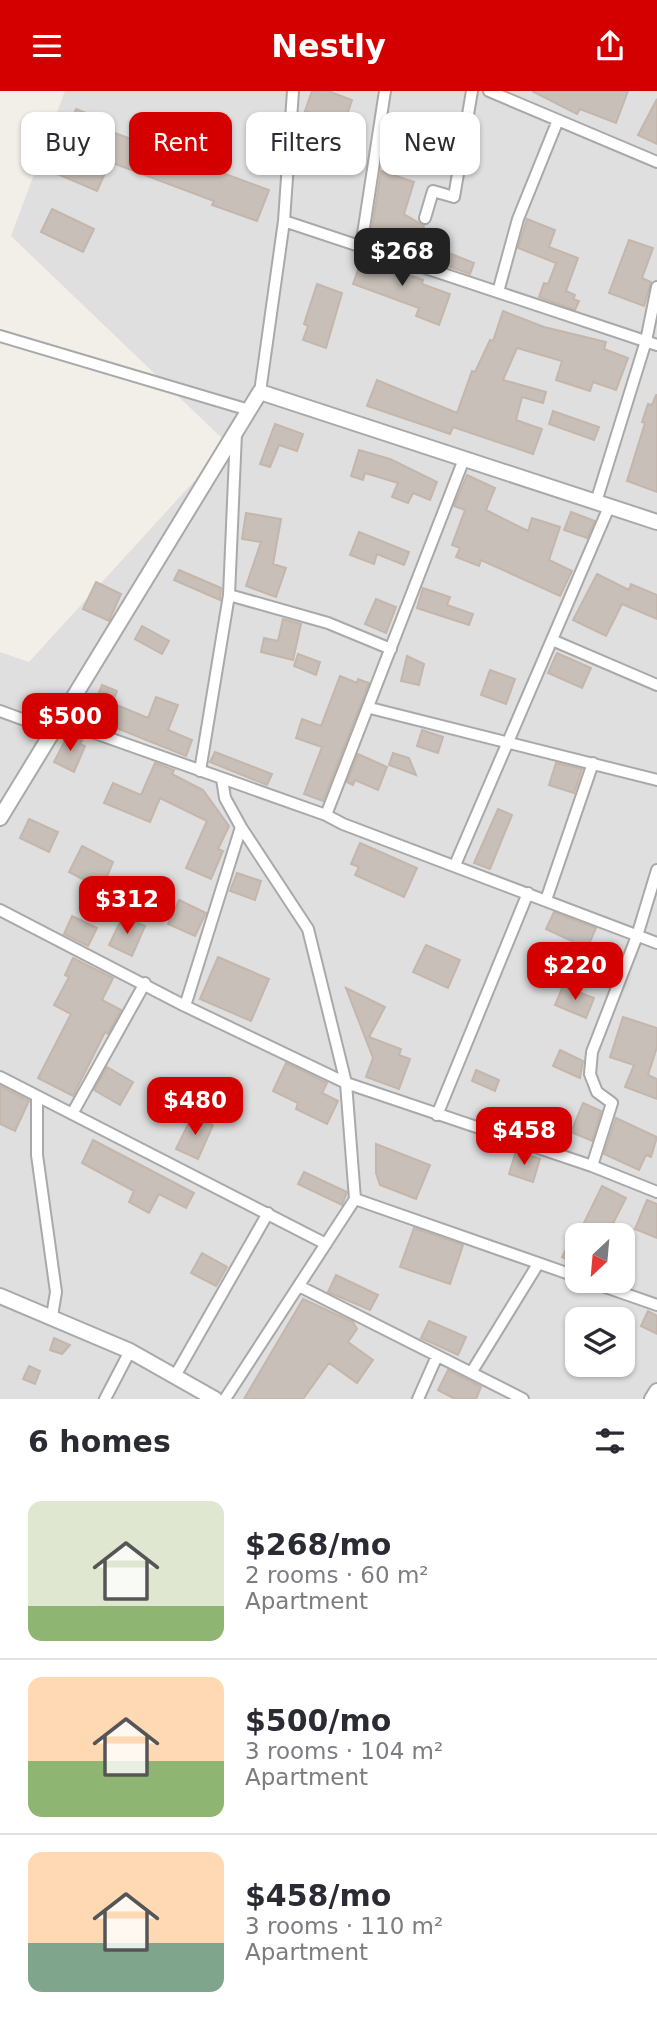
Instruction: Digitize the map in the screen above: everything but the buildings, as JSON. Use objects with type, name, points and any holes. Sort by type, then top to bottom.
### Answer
[{"type":"street","points":[[0,818],[260,393],[284,221],[293,91]]},
{"type":"street","points":[[361,247],[385,91]]},
{"type":"street","points":[[425,218],[433,191],[454,197],[472,91]]},
{"type":"street","points":[[489,91],[657,162]]},
{"type":"street","points":[[498,292],[518,219],[558,120]]},
{"type":"street","points":[[284,221],[652,343]]},
{"type":"street","points":[[455,865],[552,640],[602,505],[652,343],[657,286]]},
{"type":"street","points":[[0,336],[249,409]]},
{"type":"street","points":[[260,393],[657,522]]},
{"type":"street","points":[[200,771],[229,595],[236,432]]},
{"type":"street","points":[[326,815],[370,708],[464,459]]},
{"type":"street","points":[[229,595],[328,623],[391,649]]},
{"type":"street","points":[[552,640],[657,685]]},
{"type":"street","points":[[370,708],[657,780]]},
{"type":"street","points":[[0,711],[58,726],[200,771],[326,815],[343,824],[657,943]]},
{"type":"street","points":[[546,900],[593,763]]},
{"type":"street","points":[[222,779],[225,798],[241,827],[308,929],[346,1083],[355,1199],[225,1399]]},
{"type":"street","points":[[185,1006],[241,827]]},
{"type":"street","points":[[592,1166],[612,1103],[597,1092],[593,1083],[590,1074],[592,1052],[637,936],[657,870]]},
{"type":"street","points":[[437,1115],[528,893]]},
{"type":"street","points":[[0,910],[185,1006],[346,1083],[592,1166],[657,1192]]},
{"type":"street","points":[[72,1114],[145,983]]},
{"type":"street","points":[[0,1077],[326,1244]]},
{"type":"street","points":[[37,1097],[37,1155],[56,1291],[52,1316]]},
{"type":"street","points":[[355,1199],[565,1273]]},
{"type":"street","points":[[175,1376],[268,1213]]},
{"type":"street","points":[[471,1373],[538,1264]]},
{"type":"street","points":[[299,1286],[523,1399]]},
{"type":"street","points":[[622,1293],[657,1305]]},
{"type":"street","points":[[0,1296],[130,1351],[215,1399]]},
{"type":"street","points":[[105,1399],[130,1351]]},
{"type":"street","points":[[418,1399],[437,1356]]},
{"type":"shaded area","points":[[65,91],[657,91],[657,1399],[0,1399],[0,652],[29,662],[228,444],[11,236],[34,175],[115,175],[115,112],[57,112]]}]
